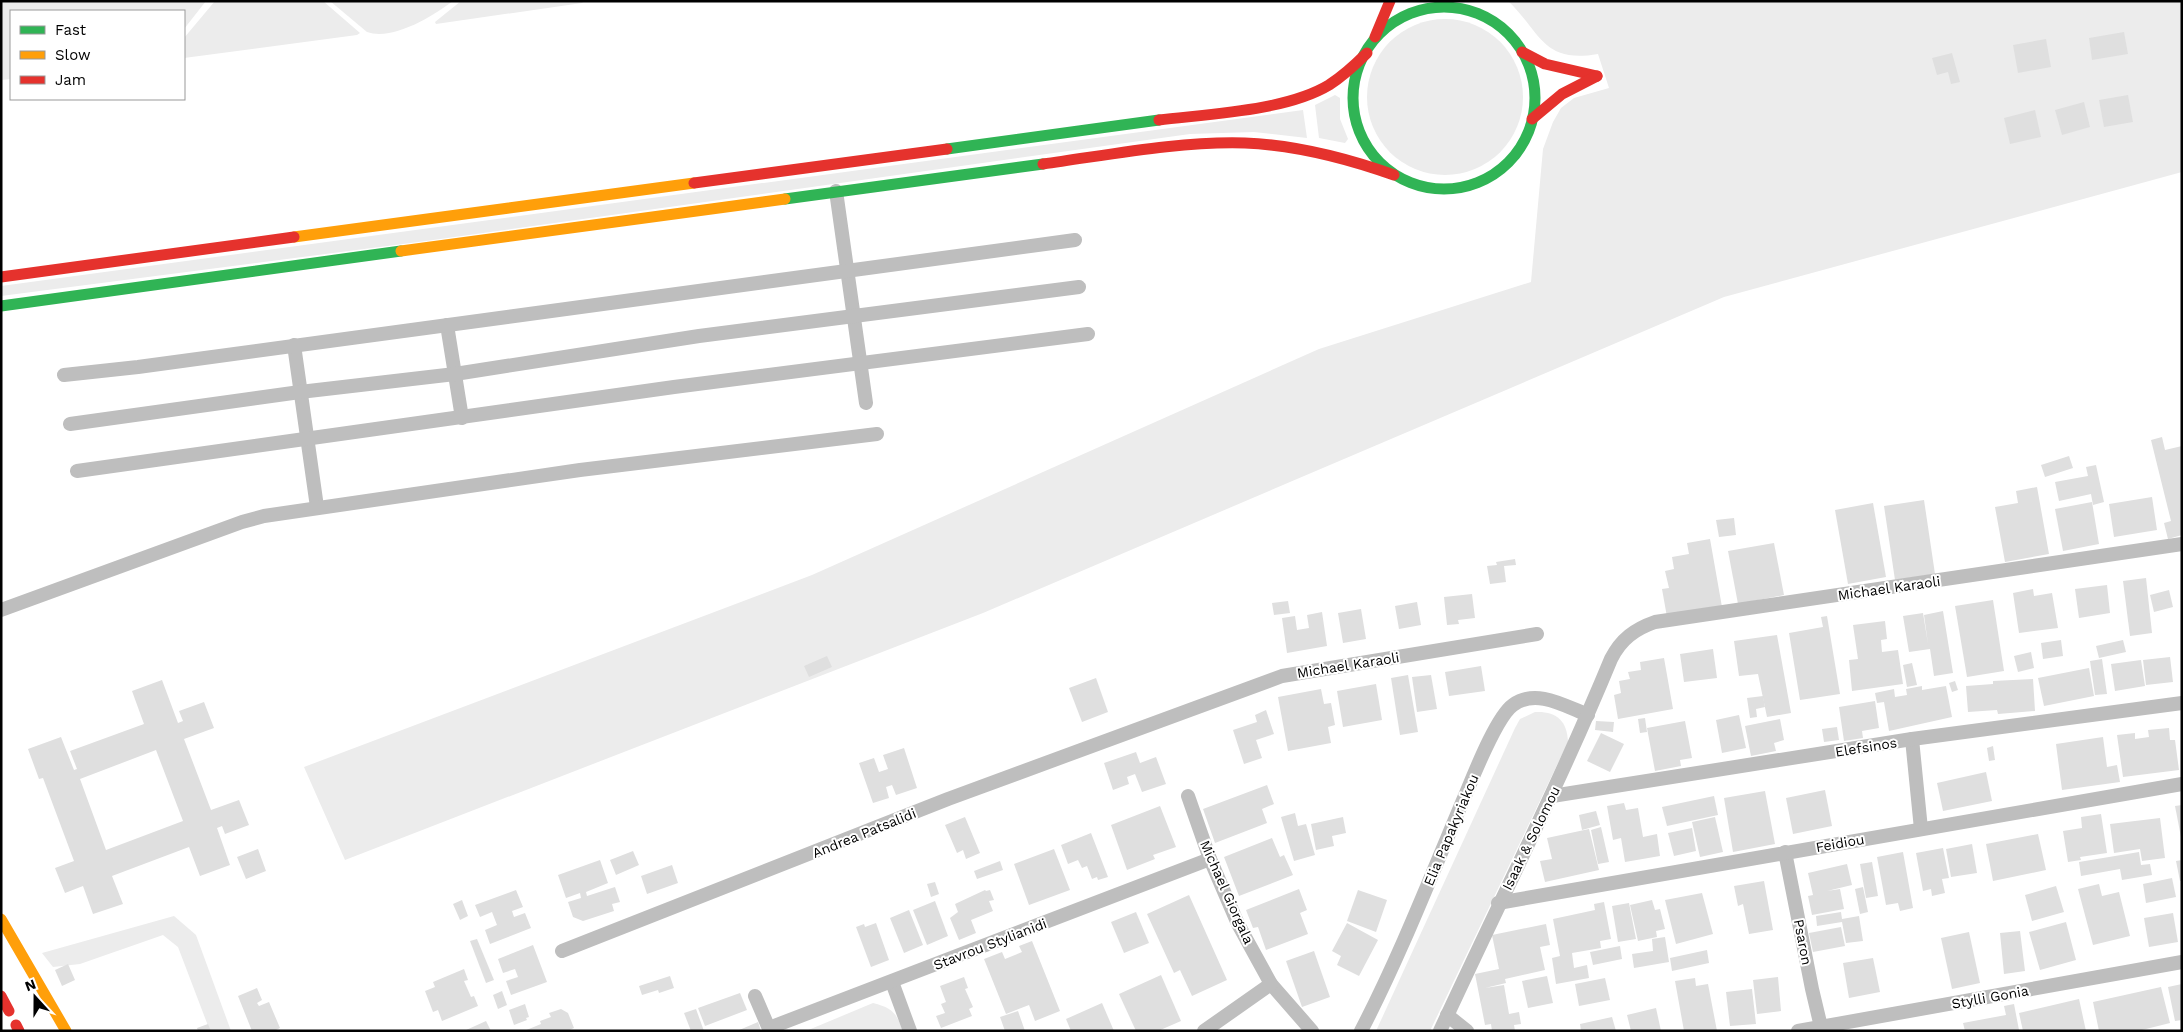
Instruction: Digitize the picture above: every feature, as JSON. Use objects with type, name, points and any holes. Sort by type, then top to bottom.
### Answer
[{"type":"street","points":[[1390,1],[1356,82],[1354,115],[1373,157],[1382,168],[1394,175]]},
{"type":"street","points":[[1,306],[1165,147],[1222,143],[1301,149],[1362,163],[1430,187],[1461,187],[1475,183],[1494,173],[1511,158],[1520,146],[1532,119],[1536,101],[1532,73],[1522,52],[1511,36],[1488,17],[1477,1]]},
{"type":"street","points":[[1,277],[1296,101],[1325,88],[1339,79],[1368,52],[1387,28],[1399,19],[1425,8],[1439,6],[1462,8],[1488,17]]},
{"type":"street","points":[[1522,52],[1545,64],[1596,76],[1571,87],[1552,100],[1532,119]]},
{"type":"street","points":[[836,191],[866,403]]},
{"type":"street","points":[[64,375],[138,368],[294,345],[1076,240]]},
{"type":"street","points":[[70,424],[300,392],[455,374],[699,336],[1080,287]]},
{"type":"street","points":[[448,325],[462,418]]},
{"type":"street","points":[[77,471],[674,387],[1088,334]]},
{"type":"street","points":[[294,345],[316,507]]},
{"type":"street","points":[[1,610],[242,522],[264,516],[580,470],[877,434]]},
{"type":"street","name":"Michael Karaoli","points":[[1611,659],[1616,648],[1626,637],[1644,625],[1655,622],[2182,544]]},
{"type":"street","name":"Michael Karaoli","points":[[1166,717],[1282,676],[1537,634]]},
{"type":"street","name":"Isaak & Solomou","points":[[1440,1031],[1498,903],[1552,796],[1611,659]]},
{"type":"street","name":"Elia Papakyriakou","points":[[1361,1031],[1381,993],[1475,774],[1506,712],[1522,700],[1542,698],[1588,714]]},
{"type":"street","name":"Elefsinos","points":[[1552,796],[1912,740],[2182,703]]},
{"type":"street","name":"Andrea Patsalidi","points":[[562,951],[948,799],[1166,717]]},
{"type":"street","points":[[1912,740],[1921,829]]},
{"type":"street","name":"Feidiou","points":[[1498,903],[2182,784]]},
{"type":"street","name":"Michael Giorgala","points":[[1188,796],[1210,860],[1238,924],[1272,984],[1312,1031]]},
{"type":"street","name":"Psaron","points":[[1785,852],[1821,1029]]},
{"type":"street","name":"Stavrou Stylianidi","points":[[770,1029],[1210,860]]},
{"type":"street","points":[[1,919],[66,1031]]},
{"type":"street","name":"Stylli Gonia","points":[[1798,1031],[1821,1029],[2182,962]]},
{"type":"street","points":[[892,982],[910,1031]]},
{"type":"street","points":[[1204,1031],[1272,984]]},
{"type":"street","points":[[1,996],[9,1011]]},
{"type":"street","points":[[755,996],[770,1029]]},
{"type":"street","points":[[1447,1015],[1467,1031]]},
{"type":"shaded area","points":[[1,1],[206,1],[185,28],[185,10],[10,10],[10,79],[1,80]]},
{"type":"shaded area","points":[[215,1],[323,1],[360,33],[357,35],[185,58],[185,37]]},
{"type":"shaded area","points":[[330,1],[453,1],[412,26],[389,33],[377,34],[367,32]]},
{"type":"shaded area","points":[[461,1],[584,1],[582,3],[436,24],[435,22]]},
{"type":"shaded area","points":[[1508,1],[2182,1],[2182,172],[1724,297],[983,613],[345,860],[304,767],[812,575],[1319,349],[1531,282],[1543,149],[1553,122],[1561,108],[1574,98],[1609,88],[1598,54],[1579,56],[1554,50],[1544,43]]},
{"type":"shaded area","points":[[1437,19],[1453,19],[1468,22],[1482,28],[1495,36],[1506,47],[1520,74],[1523,97],[1522,112],[1514,134],[1506,147],[1495,158],[1468,172],[1453,175],[1437,175],[1422,172],[1408,166],[1395,158],[1384,147],[1370,120],[1367,105],[1367,89],[1370,74],[1376,60],[1384,47],[1395,36],[1422,22]]},
{"type":"shaded area","points":[[1335,95],[1340,98],[1340,119],[1348,139],[1345,143],[1319,138],[1315,105]]},
{"type":"shaded area","points":[[1303,110],[1307,138],[1254,132],[1190,134],[426,241],[1,296],[1,286]]},
{"type":"shaded area","points":[[1535,712],[1549,713],[1559,718],[1565,728],[1568,742],[1430,1031],[1376,1031],[1515,728],[1520,719]]},
{"type":"shaded area","points":[[174,916],[196,935],[231,1031],[210,1031],[178,947],[163,935],[80,964],[53,967],[42,953]]},
{"type":"shaded area","points":[[873,1003],[889,1009],[898,1019],[903,1031],[806,1031]]},
{"type":"building","points":[[2124,32],[2128,54],[2092,60],[2089,38]]},
{"type":"building","points":[[2046,39],[2051,67],[2018,73],[2013,45]]},
{"type":"building","points":[[1952,53],[1960,82],[1951,84],[1948,72],[1937,75],[1932,58]]},
{"type":"building","points":[[2128,95],[2133,122],[2104,127],[2099,100]]},
{"type":"building","points":[[2084,102],[2090,127],[2062,135],[2055,110]]},
{"type":"building","points":[[2035,110],[2041,137],[2010,144],[2004,118]]},
{"type":"building","points":[[2162,437],[2165,450],[2182,446],[2182,535],[2168,539],[2164,523],[2171,521],[2151,440]]},
{"type":"building","points":[[2069,456],[2073,468],[2045,477],[2041,465]]},
{"type":"building","points":[[2096,465],[2104,502],[2093,505],[2091,494],[2059,501],[2055,482],[2088,476],[2086,467]]},
{"type":"building","points":[[2037,487],[2049,554],[2005,562],[1995,507],[2018,503],[2016,491]]},
{"type":"building","points":[[2152,497],[2157,530],[2114,537],[2109,504]]},
{"type":"building","points":[[1924,500],[1935,574],[1895,580],[1884,506]]},
{"type":"building","points":[[2092,502],[2099,544],[2063,551],[2055,509]]},
{"type":"building","points":[[1873,503],[1886,577],[1848,584],[1835,510]]},
{"type":"building","points":[[1734,518],[1736,535],[1719,537],[1716,520]]},
{"type":"building","points":[[1710,539],[1722,607],[1667,617],[1662,589],[1669,588],[1665,571],[1674,569],[1672,557],[1689,554],[1687,543]]},
{"type":"building","points":[[1774,543],[1784,595],[1738,604],[1728,551]]},
{"type":"building","points":[[1515,559],[1516,565],[1504,566],[1506,582],[1490,584],[1487,566],[1497,565],[1496,562]]},
{"type":"building","points":[[2146,578],[2152,633],[2130,636],[2123,581]]},
{"type":"building","points":[[2107,585],[2110,613],[2079,618],[2075,589]]},
{"type":"building","points":[[2033,589],[2034,596],[2052,593],[2058,628],[2019,633],[2013,593]]},
{"type":"building","points":[[2169,590],[2173,607],[2154,612],[2150,595]]},
{"type":"building","points":[[1472,594],[1475,618],[1458,620],[1459,624],[1447,625],[1444,597]]},
{"type":"building","points":[[1993,600],[2004,671],[1967,677],[1955,606]]},
{"type":"building","points":[[1288,601],[1290,613],[1274,615],[1272,603]]},
{"type":"building","points":[[1417,602],[1421,625],[1399,629],[1395,606]]},
{"type":"building","points":[[1361,609],[1366,639],[1343,643],[1338,613]]},
{"type":"building","points":[[1943,611],[1953,673],[1934,676],[1930,649],[1909,652],[1903,616],[1923,613],[1928,644],[1924,615]]},
{"type":"building","points":[[1322,612],[1327,646],[1287,653],[1282,618],[1295,616],[1297,630],[1309,628],[1307,615]]},
{"type":"building","points":[[1827,616],[1840,694],[1800,700],[1789,633],[1823,627],[1821,617]]},
{"type":"building","points":[[1885,621],[1887,639],[1881,640],[1882,652],[1898,650],[1903,684],[1852,691],[1849,660],[1858,659],[1853,625]]},
{"type":"building","points":[[1777,635],[1791,713],[1767,717],[1758,674],[1739,676],[1734,641]]},
{"type":"building","points":[[2061,640],[2063,656],[2043,659],[2041,643]]},
{"type":"building","points":[[2123,640],[2126,652],[2099,658],[2096,646]]},
{"type":"building","points":[[1713,649],[1717,678],[1684,682],[1680,654]]},
{"type":"building","points":[[2031,652],[2034,668],[2018,672],[2014,656]]},
{"type":"building","points":[[827,656],[832,667],[809,677],[804,666]]},
{"type":"building","points":[[2170,657],[2173,682],[2146,685],[2143,660]]},
{"type":"building","points":[[1664,658],[1673,709],[1618,719],[1614,695],[1621,693],[1619,681],[1630,679],[1628,672],[1641,670],[1640,662]]},
{"type":"building","points":[[2102,659],[2107,694],[2095,695],[2090,661]]},
{"type":"building","points":[[2141,660],[2145,686],[2115,691],[2111,664]]},
{"type":"building","points":[[1912,663],[1917,685],[1907,687],[1903,665]]},
{"type":"building","points":[[1481,666],[1485,691],[1449,696],[1445,672]]},
{"type":"building","points":[[2089,668],[2094,696],[2044,706],[2038,678]]},
{"type":"building","points":[[1408,675],[1418,732],[1400,735],[1391,678]]},
{"type":"building","points":[[1431,675],[1437,709],[1417,712],[1412,677]]},
{"type":"building","points":[[1096,678],[1108,712],[1082,722],[1069,688]]},
{"type":"building","points":[[2033,679],[2035,711],[1998,714],[1997,710],[1968,712],[1966,686],[1993,684],[1993,681]]},
{"type":"building","points":[[162,680],[178,723],[183,721],[179,711],[204,702],[214,728],[184,739],[211,810],[239,800],[249,825],[225,834],[222,826],[217,828],[230,865],[200,876],[189,847],[112,876],[123,904],[93,914],[83,886],[65,893],[55,868],[74,861],[43,778],[39,779],[28,749],[61,737],[74,770],[77,769],[70,751],[144,724],[132,691]],"holes":[[[156,750],[183,821],[106,850],[80,779]]]},
{"type":"building","points":[[1955,681],[1958,690],[1952,692],[1949,683]]},
{"type":"building","points":[[1376,684],[1382,720],[1343,727],[1337,691]]},
{"type":"building","points":[[1922,686],[1922,690],[1946,686],[1952,717],[1889,731],[1884,702],[1877,703],[1875,693],[1894,689],[1895,697],[1907,695],[1906,689]]},
{"type":"building","points":[[1321,689],[1324,704],[1331,703],[1335,725],[1328,727],[1331,743],[1288,751],[1278,697]]},
{"type":"building","points":[[1763,696],[1765,707],[1756,709],[1757,717],[1750,718],[1747,698]]},
{"type":"building","points":[[1875,701],[1879,728],[1862,731],[1863,738],[1844,741],[1839,707]]},
{"type":"building","points":[[1266,710],[1274,734],[1256,740],[1262,758],[1244,764],[1233,730],[1257,722],[1255,715]]},
{"type":"building","points":[[1739,715],[1746,748],[1722,753],[1716,720]]},
{"type":"building","points":[[1645,718],[1647,732],[1640,733],[1638,719]]},
{"type":"building","points":[[1780,719],[1784,740],[1774,743],[1776,751],[1751,756],[1745,726]]},
{"type":"building","points":[[1596,721],[1614,722],[1613,732],[1595,730]]},
{"type":"building","points":[[1685,721],[1692,758],[1680,760],[1681,766],[1655,771],[1647,728]]},
{"type":"building","points":[[1837,727],[1839,740],[1824,742],[1822,729]]},
{"type":"building","points":[[2169,728],[2170,740],[2175,740],[2179,770],[2123,777],[2117,735],[2135,733],[2135,739],[2149,737],[2148,730]]},
{"type":"building","points":[[1601,733],[1624,744],[1610,772],[1587,761]]},
{"type":"building","points":[[2103,737],[2107,767],[2117,765],[2120,782],[2062,790],[2056,744]]},
{"type":"building","points":[[1993,746],[1995,760],[1989,761],[1987,748]]},
{"type":"building","points":[[904,748],[917,788],[896,795],[892,785],[886,787],[889,798],[873,803],[859,763],[874,758],[879,772],[888,769],[883,755]]},
{"type":"building","points":[[1136,752],[1140,763],[1156,757],[1166,784],[1142,792],[1135,774],[1127,777],[1129,784],[1113,790],[1104,763]]},
{"type":"building","points":[[1986,772],[1992,801],[1943,811],[1937,783]]},
{"type":"building","points":[[1267,785],[1274,804],[1262,809],[1267,823],[1215,843],[1203,809]]},
{"type":"building","points":[[1825,790],[1832,826],[1793,834],[1786,798]]},
{"type":"building","points":[[1765,791],[1775,844],[1733,852],[1724,798]]},
{"type":"building","points":[[1714,796],[1718,815],[1667,826],[1662,807]]},
{"type":"building","points":[[1624,803],[1626,810],[1638,808],[1643,837],[1657,834],[1660,856],[1625,862],[1621,838],[1613,840],[1607,806]]},
{"type":"building","points":[[2182,805],[2182,836],[2181,837],[2175,806]]},
{"type":"building","points":[[1160,806],[1176,847],[1153,855],[1155,859],[1127,870],[1111,825]]},
{"type":"building","points":[[1596,811],[1600,825],[1582,830],[1579,815]]},
{"type":"building","points":[[1295,813],[1298,826],[1306,824],[1315,855],[1294,861],[1281,817]]},
{"type":"building","points":[[2101,814],[2107,853],[2080,857],[2081,860],[2068,862],[2063,831],[2082,828],[2081,817]]},
{"type":"building","points":[[965,817],[980,853],[966,859],[963,850],[957,853],[945,825]]},
{"type":"building","points":[[1343,817],[1346,833],[1332,836],[1334,846],[1316,850],[1311,824]]},
{"type":"building","points":[[1715,817],[1723,852],[1700,857],[1692,822]]},
{"type":"building","points":[[2160,818],[2165,858],[2142,861],[2140,849],[2114,853],[2110,824]]},
{"type":"building","points":[[1601,827],[1609,862],[1598,864],[1591,830]]},
{"type":"building","points":[[1692,828],[1696,851],[1674,856],[1668,833]]},
{"type":"building","points":[[1589,829],[1599,870],[1545,882],[1540,861],[1552,859],[1547,838]]},
{"type":"building","points":[[1091,833],[1108,877],[1098,880],[1097,877],[1092,879],[1087,866],[1082,868],[1078,860],[1068,864],[1061,845]]},
{"type":"building","points":[[2038,834],[2046,870],[1993,881],[1986,844]]},
{"type":"building","points":[[1272,838],[1280,857],[1284,855],[1293,875],[1239,896],[1224,857]]},
{"type":"building","points":[[1972,844],[1977,873],[1951,877],[1946,849]]},
{"type":"building","points":[[1943,848],[1949,878],[1942,879],[1945,893],[1932,896],[1931,889],[1923,891],[1916,853]]},
{"type":"building","points":[[258,849],[266,871],[246,879],[237,857]]},
{"type":"building","points":[[1054,849],[1070,890],[1029,905],[1014,864]]},
{"type":"building","points":[[633,851],[639,865],[616,875],[610,860]]},
{"type":"building","points":[[1903,852],[1913,908],[1900,911],[1898,903],[1886,905],[1877,857]]},
{"type":"building","points":[[2139,852],[2141,865],[2150,864],[2152,875],[2122,880],[2120,869],[2081,876],[2079,862]]},
{"type":"building","points":[[600,860],[608,883],[586,892],[587,896],[615,887],[620,902],[612,904],[614,911],[583,921],[573,917],[568,902],[581,898],[580,893],[566,898],[558,875]]},
{"type":"building","points":[[2182,860],[2182,881],[2180,881],[2176,861]]},
{"type":"building","points":[[1000,861],[1003,870],[977,879],[974,871]]},
{"type":"building","points":[[1872,862],[1878,896],[1866,898],[1860,864]]},
{"type":"building","points":[[1847,864],[1852,885],[1827,891],[1840,889],[1844,909],[1812,915],[1808,896],[1813,895],[1808,873]]},
{"type":"building","points":[[672,865],[678,883],[647,894],[641,876]]},
{"type":"building","points":[[2172,878],[2176,897],[2146,903],[2143,884]]},
{"type":"building","points":[[1764,881],[1773,930],[1749,934],[1743,904],[1738,906],[1734,886]]},
{"type":"building","points":[[935,882],[939,894],[931,897],[927,884]]},
{"type":"building","points":[[2099,884],[2102,896],[2119,892],[2130,936],[2093,945],[2078,889]]},
{"type":"building","points":[[2056,886],[2064,912],[2032,921],[2025,895]]},
{"type":"building","points":[[1863,887],[1868,912],[1860,914],[1855,889]]},
{"type":"building","points":[[1299,889],[1307,910],[1300,913],[1308,934],[1266,950],[1258,927],[1253,928],[1246,910]]},
{"type":"building","points":[[516,890],[523,907],[512,911],[514,917],[525,913],[531,928],[490,944],[485,930],[497,925],[492,912],[480,917],[475,905]]},
{"type":"building","points":[[985,890],[990,890],[994,900],[989,901],[993,911],[971,920],[976,933],[959,940],[950,918],[958,912],[955,904]]},
{"type":"building","points":[[1358,890],[1387,900],[1376,932],[1347,921]]},
{"type":"building","points":[[1702,893],[1713,934],[1676,944],[1665,900]]},
{"type":"building","points":[[1189,895],[1227,980],[1192,996],[1180,970],[1174,973],[1147,914]]},
{"type":"building","points":[[462,900],[468,916],[460,920],[453,904]]},
{"type":"building","points":[[1652,900],[1655,910],[1660,909],[1665,929],[1656,931],[1657,937],[1638,941],[1630,905]]},
{"type":"building","points":[[935,901],[948,936],[927,945],[913,910]]},
{"type":"building","points":[[1604,902],[1611,939],[1600,941],[1601,948],[1572,953],[1574,968],[1587,965],[1589,978],[1556,984],[1552,958],[1560,956],[1553,919],[1595,910],[1594,904]]},
{"type":"building","points":[[1629,903],[1636,939],[1618,942],[1612,906]]},
{"type":"building","points":[[909,910],[923,945],[904,953],[890,918]]},
{"type":"building","points":[[1136,912],[1149,943],[1124,953],[1111,922]]},
{"type":"building","points":[[1841,912],[1842,919],[1859,916],[1863,941],[1846,943],[1842,922],[1817,926],[1816,916]]},
{"type":"building","points":[[2173,913],[2178,942],[2149,947],[2144,918]]},
{"type":"building","points":[[2066,922],[2076,960],[2040,970],[2029,932]]},
{"type":"building","points":[[876,923],[889,960],[871,967],[856,927],[864,924],[865,927]]},
{"type":"building","points":[[1347,923],[1378,940],[1359,976],[1337,965],[1341,956],[1332,951]]},
{"type":"building","points":[[1546,924],[1550,945],[1540,947],[1545,970],[1505,979],[1506,983],[1485,988],[1504,985],[1509,1014],[1519,1012],[1521,1024],[1514,1025],[1515,1031],[1492,1031],[1491,1024],[1485,1025],[1475,974],[1499,969],[1492,935]]},
{"type":"building","points":[[1841,927],[1845,946],[1813,952],[1809,933]]},
{"type":"building","points":[[2020,931],[2025,971],[2004,974],[2000,933]]},
{"type":"building","points":[[1969,932],[1980,983],[1952,989],[1941,938]]},
{"type":"building","points":[[1665,937],[1669,962],[1634,968],[1632,954],[1653,951],[1652,939]]},
{"type":"building","points":[[477,939],[494,980],[486,983],[470,941]]},
{"type":"building","points":[[1032,941],[1060,1011],[1035,1021],[1029,1005],[1006,1014],[984,959],[1002,952],[1005,959],[1022,952],[1019,946]]},
{"type":"building","points":[[533,945],[547,982],[511,995],[506,981],[518,977],[515,969],[503,973],[498,959]]},
{"type":"building","points":[[1620,946],[1622,959],[1593,965],[1590,952]]},
{"type":"building","points":[[1707,950],[1709,963],[1672,971],[1670,958]]},
{"type":"building","points":[[1314,951],[1330,997],[1302,1007],[1286,961]]},
{"type":"building","points":[[1873,958],[1880,992],[1849,998],[1843,963]]},
{"type":"building","points":[[68,964],[75,980],[62,986],[55,970]]},
{"type":"building","points":[[464,969],[468,980],[464,981],[471,997],[474,996],[478,1006],[442,1021],[438,1010],[433,1012],[425,991],[435,987],[433,982]]},
{"type":"building","points":[[1161,975],[1181,1021],[1158,1031],[1136,1031],[1119,994]]},
{"type":"building","points":[[670,976],[674,988],[659,993],[658,990],[642,995],[639,986]]},
{"type":"building","points":[[1547,976],[1553,1003],[1528,1008],[1522,981]]},
{"type":"building","points":[[964,977],[968,988],[965,989],[973,1007],[969,1009],[972,1016],[941,1028],[936,1016],[945,1013],[941,1004],[946,1002],[940,986]]},
{"type":"building","points":[[1778,977],[1781,1011],[1757,1014],[1753,980]]},
{"type":"building","points":[[1605,978],[1610,1000],[1579,1006],[1575,984]]},
{"type":"building","points":[[1695,978],[1696,986],[1708,984],[1717,1031],[1684,1031],[1675,981]]},
{"type":"building","points":[[2182,984],[2182,1020],[2175,1021],[2168,987]]},
{"type":"building","points":[[2161,987],[2170,1023],[2138,1031],[2099,1031],[2093,1002]]},
{"type":"building","points":[[257,988],[262,1000],[257,1003],[259,1006],[269,1002],[280,1028],[274,1031],[252,1031],[238,996]]},
{"type":"building","points":[[1752,989],[1756,1024],[1730,1026],[1726,992]]},
{"type":"building","points":[[502,991],[507,1005],[498,1009],[493,995]]},
{"type":"building","points":[[740,993],[747,1010],[705,1026],[698,1008]]},
{"type":"building","points":[[2079,999],[2086,1031],[2023,1031],[2019,1013]]},
{"type":"building","points":[[1102,1003],[1114,1031],[1071,1031],[1066,1019]]},
{"type":"building","points":[[525,1004],[529,1017],[526,1018],[527,1020],[514,1025],[509,1010]]},
{"type":"building","points":[[2014,1004],[2019,1030],[1965,1031],[1963,1023],[2006,1015],[2004,1006]]},
{"type":"building","points":[[1656,1008],[1661,1031],[1631,1031],[1627,1015]]},
{"type":"building","points":[[561,1009],[568,1013],[574,1028],[567,1031],[524,1031],[541,1024],[540,1021],[551,1017],[549,1013]]},
{"type":"building","points":[[696,1009],[704,1031],[691,1031],[684,1013]]},
{"type":"building","points":[[1018,1011],[1025,1031],[1005,1031],[1000,1017]]},
{"type":"building","points":[[1612,1017],[1616,1031],[1581,1031],[1580,1024]]},
{"type":"building","points":[[486,1021],[491,1031],[464,1031]]},
{"type":"building","points":[[758,1022],[761,1031],[737,1031]]},
{"type":"building","points":[[208,1024],[211,1031],[198,1031],[197,1028]]},
{"type":"traffic: fast","points":[[1444,7],[1462,9],[1479,14],[1502,28],[1514,40],[1528,63],[1533,80],[1535,98],[1533,116],[1528,133],[1514,156],[1502,168],[1479,182],[1462,187],[1444,189],[1426,187],[1409,182],[1386,168],[1374,156],[1360,133],[1355,116],[1353,98],[1355,80],[1360,63],[1374,40],[1386,28],[1409,14],[1426,9],[1444,7]]},
{"type":"traffic: fast","points":[[947,149],[1159,120]]},
{"type":"traffic: fast","points":[[785,199],[1043,164]]},
{"type":"traffic: fast","points":[[1,306],[401,251]]},
{"type":"traffic: slow","points":[[294,237],[694,183]]},
{"type":"traffic: slow","points":[[401,251],[785,199]]},
{"type":"traffic: slow","points":[[1,919],[66,1031]]},
{"type":"traffic: jam","points":[[1375,37],[1390,1]]},
{"type":"traffic: jam","points":[[1522,52],[1545,64],[1597,76]]},
{"type":"traffic: jam","points":[[1159,120],[1246,110],[1291,101],[1329,85],[1367,53]]},
{"type":"traffic: jam","points":[[1532,119],[1562,94],[1597,76]]},
{"type":"traffic: jam","points":[[1043,164],[1169,146],[1245,143],[1283,146],[1321,153],[1394,175]]},
{"type":"traffic: jam","points":[[694,183],[947,149]]},
{"type":"traffic: jam","points":[[1,277],[294,237]]},
{"type":"traffic: jam","points":[[1,996],[9,1011]]},
{"type":"traffic: jam","points":[[16,1025],[19,1031]]}]
